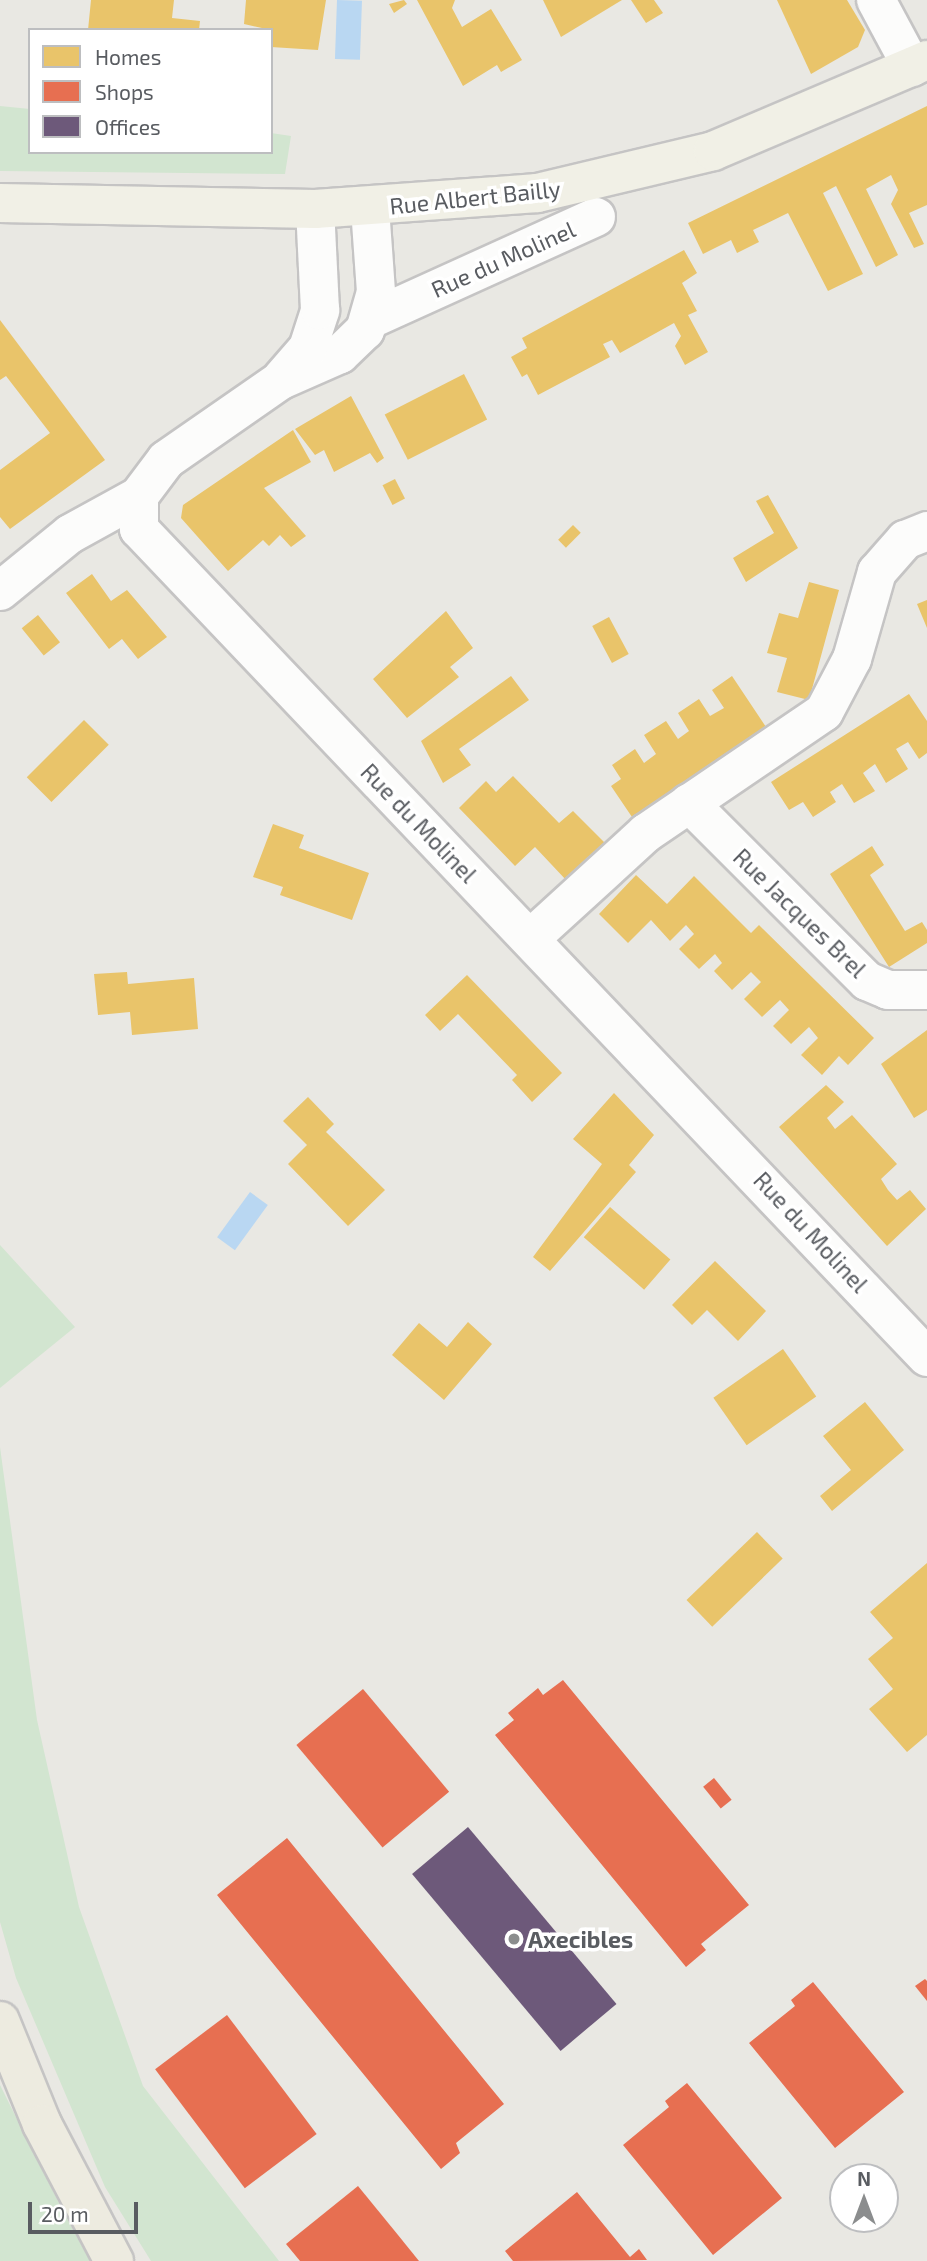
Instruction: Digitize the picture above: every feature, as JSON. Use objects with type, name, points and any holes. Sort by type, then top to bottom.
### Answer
[{"type":"highway","points":[[0,2021],[42,2124],[114,2261]]},
{"type":"main road","name":"Rue Albert Bailly","points":[[0,203],[315,209],[483,201],[644,171],[773,130],[920,63]]},
{"type":"street","points":[[876,0],[920,63]]},
{"type":"street","points":[[370,208],[371,319]]},
{"type":"street","points":[[281,380],[308,348],[320,310],[315,209]]},
{"type":"street","name":"Rue du Molinel","points":[[596,217],[371,319],[340,354],[281,380],[166,460],[139,496],[136,515],[148,544],[531,938],[927,1357]]},
{"type":"street","points":[[0,591],[70,534],[139,496]]},
{"type":"street","points":[[531,938],[614,860],[689,803],[824,712],[852,659],[877,572],[897,546],[927,531]]},
{"type":"street","name":"Rue Jacques Brel","points":[[689,803],[867,981],[888,990],[927,990]]},
{"type":"green space","points":[[0,106],[28,109],[28,154],[273,154],[273,133],[291,136],[285,174],[0,171]]},
{"type":"green space","points":[[0,1245],[75,1327],[0,1388]]},
{"type":"green space","points":[[0,1447],[37,1720],[79,1907],[143,2086],[279,2261],[151,2261],[105,2187],[16,1978],[0,1922]]},
{"type":"green space","points":[[0,2085],[63,2211],[90,2261],[0,2261]]},
{"type":"water","points":[[337,0],[362,1],[360,60],[335,59]]},
{"type":"water","points":[[250,1192],[268,1205],[235,1250],[217,1237]]},
{"type":"building: Homes","points":[[91,0],[174,0],[172,18],[200,21],[199,28],[88,28]]},
{"type":"building: Homes","points":[[246,0],[326,0],[318,50],[273,47],[273,28],[244,24]]},
{"type":"building: Homes","points":[[404,0],[407,4],[394,13],[389,4]]},
{"type":"building: Homes","points":[[417,0],[455,0],[452,8],[462,27],[491,9],[522,60],[501,72],[497,65],[463,86]]},
{"type":"building: Homes","points":[[543,0],[622,0],[561,37]]},
{"type":"building: Homes","points":[[631,0],[654,0],[663,13],[646,23]]},
{"type":"building: Homes","points":[[777,0],[847,0],[865,30],[858,47],[811,74]]},
{"type":"building: Homes","points":[[927,106],[927,205],[909,213],[924,244],[914,248],[891,204],[898,190],[891,175],[866,189],[898,255],[876,267],[836,186],[823,193],[863,274],[828,291],[788,213],[753,230],[759,242],[737,253],[731,240],[703,254],[688,223]]},
{"type":"building: Homes","points":[[684,250],[697,273],[682,283],[697,311],[688,315],[708,352],[685,365],[675,346],[681,336],[674,323],[620,353],[612,340],[603,344],[610,357],[538,395],[527,374],[522,377],[511,357],[527,348],[522,338]]},
{"type":"building: Homes","points":[[0,320],[105,460],[10,529],[0,517],[0,470],[50,433],[6,376],[0,380]]},
{"type":"building: Homes","points":[[464,374],[487,419],[408,460],[385,414]]},
{"type":"building: Homes","points":[[351,396],[384,458],[377,463],[370,453],[334,472],[324,450],[315,455],[295,429]]},
{"type":"building: Homes","points":[[293,430],[311,462],[264,488],[306,536],[291,547],[280,535],[269,546],[263,540],[228,571],[181,518],[183,505]]},
{"type":"building: Homes","points":[[395,479],[405,499],[393,505],[383,485]]},
{"type":"building: Homes","points":[[768,495],[798,548],[746,582],[733,558],[774,533],[756,501]]},
{"type":"building: Homes","points":[[573,525],[581,533],[566,548],[558,540]]},
{"type":"building: Homes","points":[[92,574],[111,601],[127,590],[167,637],[138,659],[122,639],[109,649],[66,593]]},
{"type":"building: Homes","points":[[809,582],[839,590],[809,700],[777,692],[787,658],[767,653],[779,613],[798,618]]},
{"type":"building: Homes","points":[[927,600],[927,628],[917,604]]},
{"type":"building: Homes","points":[[446,611],[473,648],[450,667],[459,677],[407,718],[373,679]]},
{"type":"building: Homes","points":[[38,615],[60,642],[44,655],[22,628]]},
{"type":"building: Homes","points":[[609,617],[629,654],[612,663],[592,626]]},
{"type":"building: Homes","points":[[511,676],[529,700],[459,749],[471,765],[443,783],[421,741]]},
{"type":"building: Homes","points":[[732,676],[766,727],[632,817],[611,786],[621,779],[612,765],[635,749],[644,763],[656,754],[644,735],[666,721],[678,739],[689,731],[678,713],[699,699],[710,716],[724,708],[712,690]]},
{"type":"building: Homes","points":[[909,694],[927,721],[927,753],[919,759],[908,742],[896,749],[908,769],[886,783],[875,764],[863,773],[875,791],[854,803],[842,784],[830,792],[836,802],[813,817],[803,802],[789,810],[771,782]]},
{"type":"building: Homes","points":[[84,720],[109,745],[51,802],[27,777]]},
{"type":"building: Homes","points":[[513,776],[559,823],[573,811],[605,843],[567,881],[535,847],[515,866],[459,808],[486,781],[496,792]]},
{"type":"building: Homes","points":[[273,824],[304,835],[299,848],[369,873],[352,920],[280,895],[283,887],[253,877]]},
{"type":"building: Homes","points":[[872,846],[884,865],[870,875],[905,931],[922,922],[927,930],[927,943],[889,967],[830,874]]},
{"type":"building: Homes","points":[[636,875],[667,904],[694,876],[751,933],[759,925],[874,1038],[848,1065],[839,1056],[822,1075],[801,1055],[818,1038],[809,1027],[791,1044],[773,1026],[789,1010],[780,1000],[762,1017],[744,999],[761,982],[751,972],[732,990],[714,971],[722,963],[715,954],[699,969],[679,949],[694,934],[686,925],[670,941],[651,920],[628,943],[599,914]]},
{"type":"building: Homes","points":[[127,972],[128,984],[194,978],[198,1029],[132,1035],[130,1012],[98,1015],[94,974]]},
{"type":"building: Homes","points":[[467,975],[562,1073],[532,1102],[512,1080],[517,1075],[458,1014],[440,1031],[425,1015]]},
{"type":"building: Homes","points":[[927,1030],[927,1110],[914,1118],[881,1064]]},
{"type":"building: Homes","points":[[826,1085],[844,1102],[827,1118],[835,1129],[852,1115],[897,1164],[881,1179],[888,1190],[897,1200],[910,1190],[926,1209],[887,1246],[779,1127]]},
{"type":"building: Homes","points":[[614,1093],[654,1135],[629,1165],[636,1172],[550,1271],[533,1257],[602,1164],[573,1139]]},
{"type":"building: Homes","points":[[308,1097],[334,1124],[326,1132],[385,1190],[348,1226],[288,1164],[307,1145],[283,1121]]},
{"type":"building: Homes","points":[[610,1207],[670,1259],[644,1290],[584,1237]]},
{"type":"building: Homes","points":[[715,1261],[766,1311],[738,1341],[707,1310],[692,1325],[672,1305]]},
{"type":"building: Homes","points":[[468,1322],[492,1344],[444,1400],[392,1355],[419,1323],[447,1347]]},
{"type":"building: Homes","points":[[783,1349],[816,1397],[747,1445],[713,1398]]},
{"type":"building: Homes","points":[[865,1402],[904,1450],[832,1511],[820,1496],[851,1470],[823,1436]]},
{"type":"building: Homes","points":[[757,1532],[783,1559],[712,1627],[687,1600]]},
{"type":"building: Homes","points":[[927,1563],[927,1735],[907,1752],[869,1709],[893,1689],[868,1659],[893,1638],[870,1612]]},
{"type":"building: Shops","points":[[563,1680],[749,1905],[701,1944],[706,1950],[686,1967],[495,1735],[514,1720],[508,1713],[538,1688],[543,1695]]},
{"type":"building: Shops","points":[[363,1689],[449,1792],[382,1848],[296,1745]]},
{"type":"building: Shops","points":[[714,1778],[732,1800],[721,1809],[703,1787]]},
{"type":"building: Shops","points":[[287,1838],[504,2104],[456,2143],[460,2153],[441,2169],[217,1895]]},
{"type":"building: Shops","points":[[925,1979],[927,1981],[927,2001],[915,1986]]},
{"type":"building: Shops","points":[[813,1982],[904,2092],[835,2148],[749,2043],[795,2006],[791,2000]]},
{"type":"building: Shops","points":[[227,2015],[317,2134],[245,2188],[155,2069]]},
{"type":"building: Shops","points":[[687,2083],[782,2198],[713,2255],[623,2145],[669,2107],[665,2101]]},
{"type":"building: Shops","points":[[358,2186],[419,2261],[300,2261],[286,2244]]},
{"type":"building: Shops","points":[[577,2192],[630,2257],[639,2249],[647,2260],[513,2261],[505,2251]]},
{"type":"building: Offices","name":"Axecibles","points":[[468,1827],[616,2004],[561,2051],[412,1874]]},
{"type":"place","name":"Axecibles","points":[[514,1939]]}]
